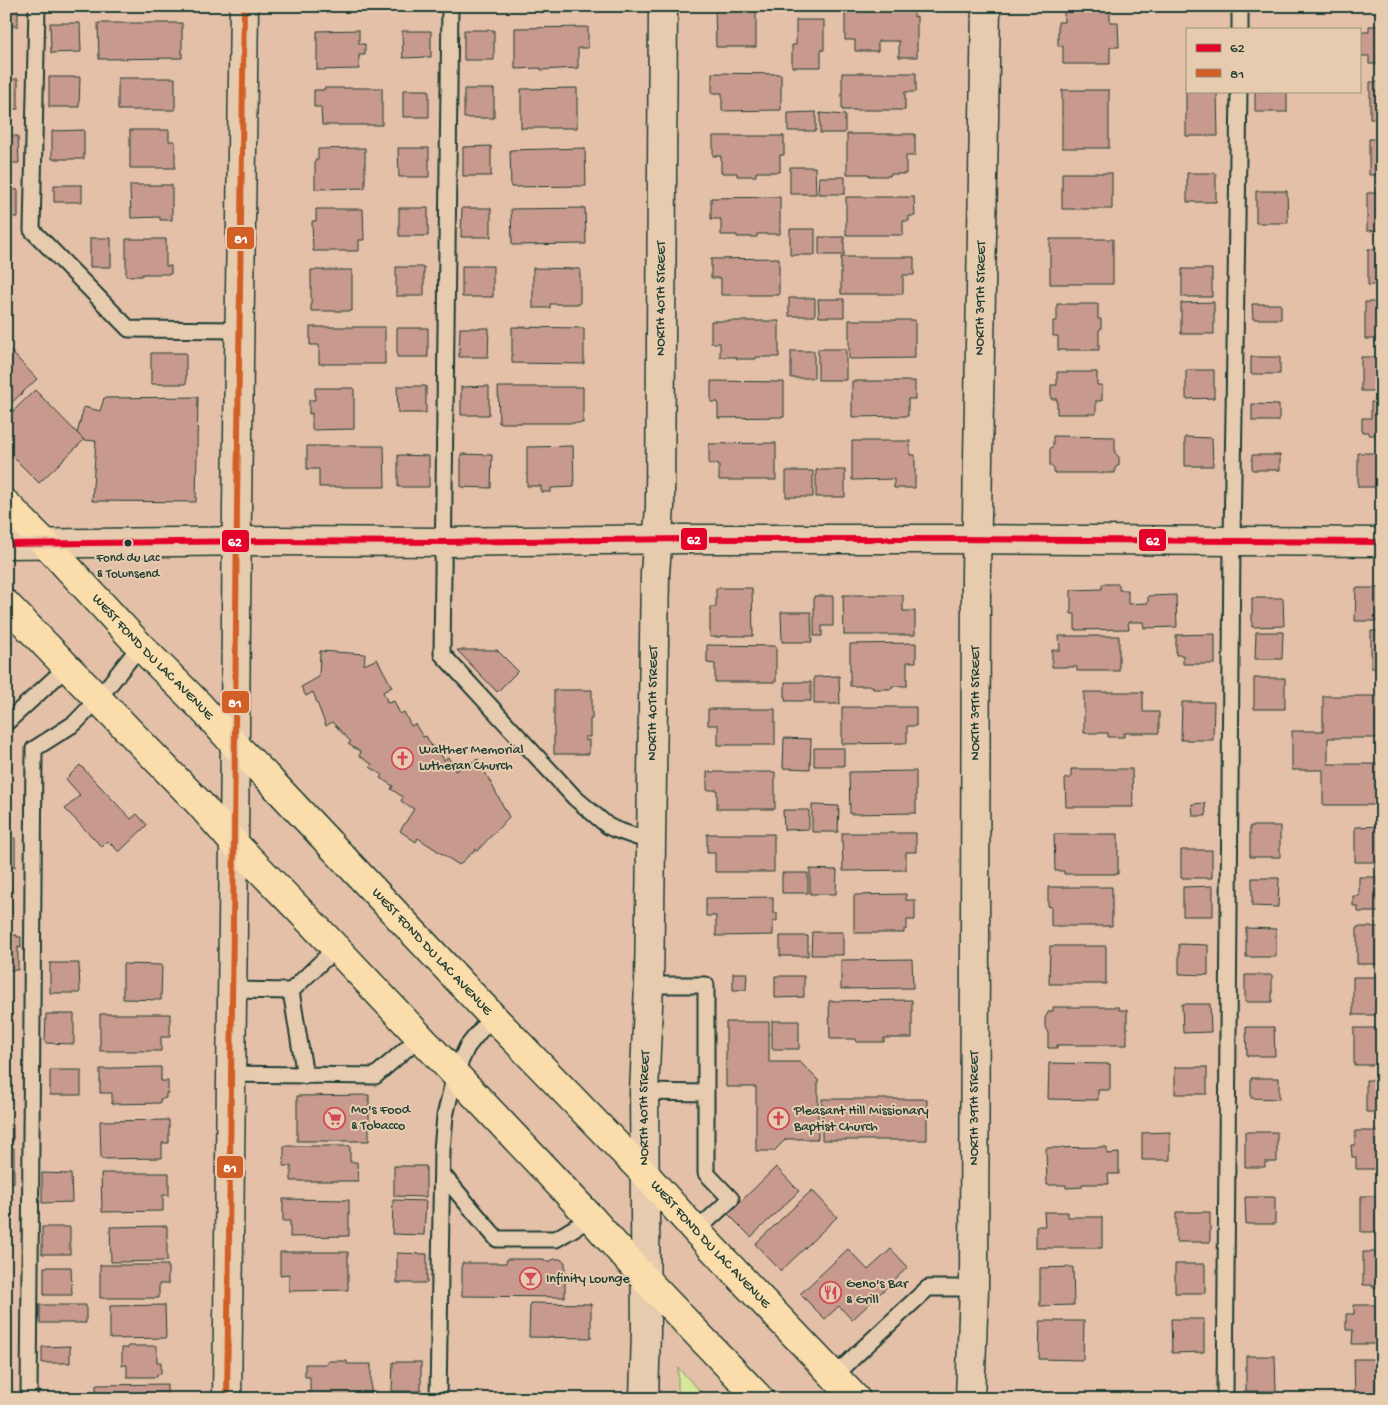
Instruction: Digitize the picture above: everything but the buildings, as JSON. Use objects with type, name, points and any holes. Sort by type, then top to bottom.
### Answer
[{"type":"main road","name":"WEST FOND DU LAC AVENUE","points":[[6,504],[46,544],[140,646],[200,706],[856,1399]]},
{"type":"main road","points":[[6,604],[336,948],[591,1218],[645,1279],[760,1399]]},
{"type":"street","points":[[227,1399],[244,6]]},
{"type":"street","name":"NORTH 40TH STREET","points":[[644,1399],[644,1092],[650,984],[650,842],[655,583],[660,507],[663,6]]},
{"type":"street","name":"NORTH 39TH STREET","points":[[970,1399],[974,1288],[976,539],[986,6]]},
{"type":"street","points":[[6,544],[976,539],[1382,542]]},
{"type":"lane","points":[[37,6],[32,230],[129,329],[240,330]]},
{"type":"lane","points":[[450,6],[442,654],[575,798],[608,826],[650,842]]},
{"type":"lane","points":[[1240,6],[1240,28]]},
{"type":"lane","points":[[1225,1399],[1232,541],[1239,92]]},
{"type":"lane","points":[[29,1399],[34,749],[74,723],[98,699],[140,646]]},
{"type":"lane","points":[[10,714],[67,667]]},
{"type":"lane","points":[[232,990],[291,991],[336,948]]},
{"type":"lane","points":[[650,984],[706,986],[706,1173],[731,1199],[696,1231]]},
{"type":"lane","points":[[291,991],[305,1076]]},
{"type":"lane","points":[[438,1399],[442,1150],[445,1116],[455,1074],[467,1047],[492,1016]]},
{"type":"lane","points":[[231,1074],[375,1076],[420,1037]]},
{"type":"lane","points":[[644,1092],[706,1093]]},
{"type":"lane","points":[[442,1174],[497,1239],[556,1239],[591,1218]]},
{"type":"lane","points":[[835,1376],[928,1288],[974,1288]]},
{"type":"green space","points":[[678,1368],[708,1399],[678,1399]]},
{"type":"transit line","name":"81","points":[[227,1399],[244,6]]},
{"type":"transit line","name":"62","points":[[6,544],[683,539],[1382,542]]},
{"type":"place","name":"Fond du Lac & Townsend","points":[[128,543]]},
{"type":"place","name":"Walther Memorial Lutheran Church","points":[[403,758]]},
{"type":"place","name":"Mo's Food & Tobacco","points":[[335,1118]]},
{"type":"place","name":"Pleasant Hill Missionary Baptist Church","points":[[778,1119]]},
{"type":"place","name":"Infinity Lounge","points":[[530,1279]]},
{"type":"place","name":"Geno's Bar & Grill","points":[[830,1292]]}]
